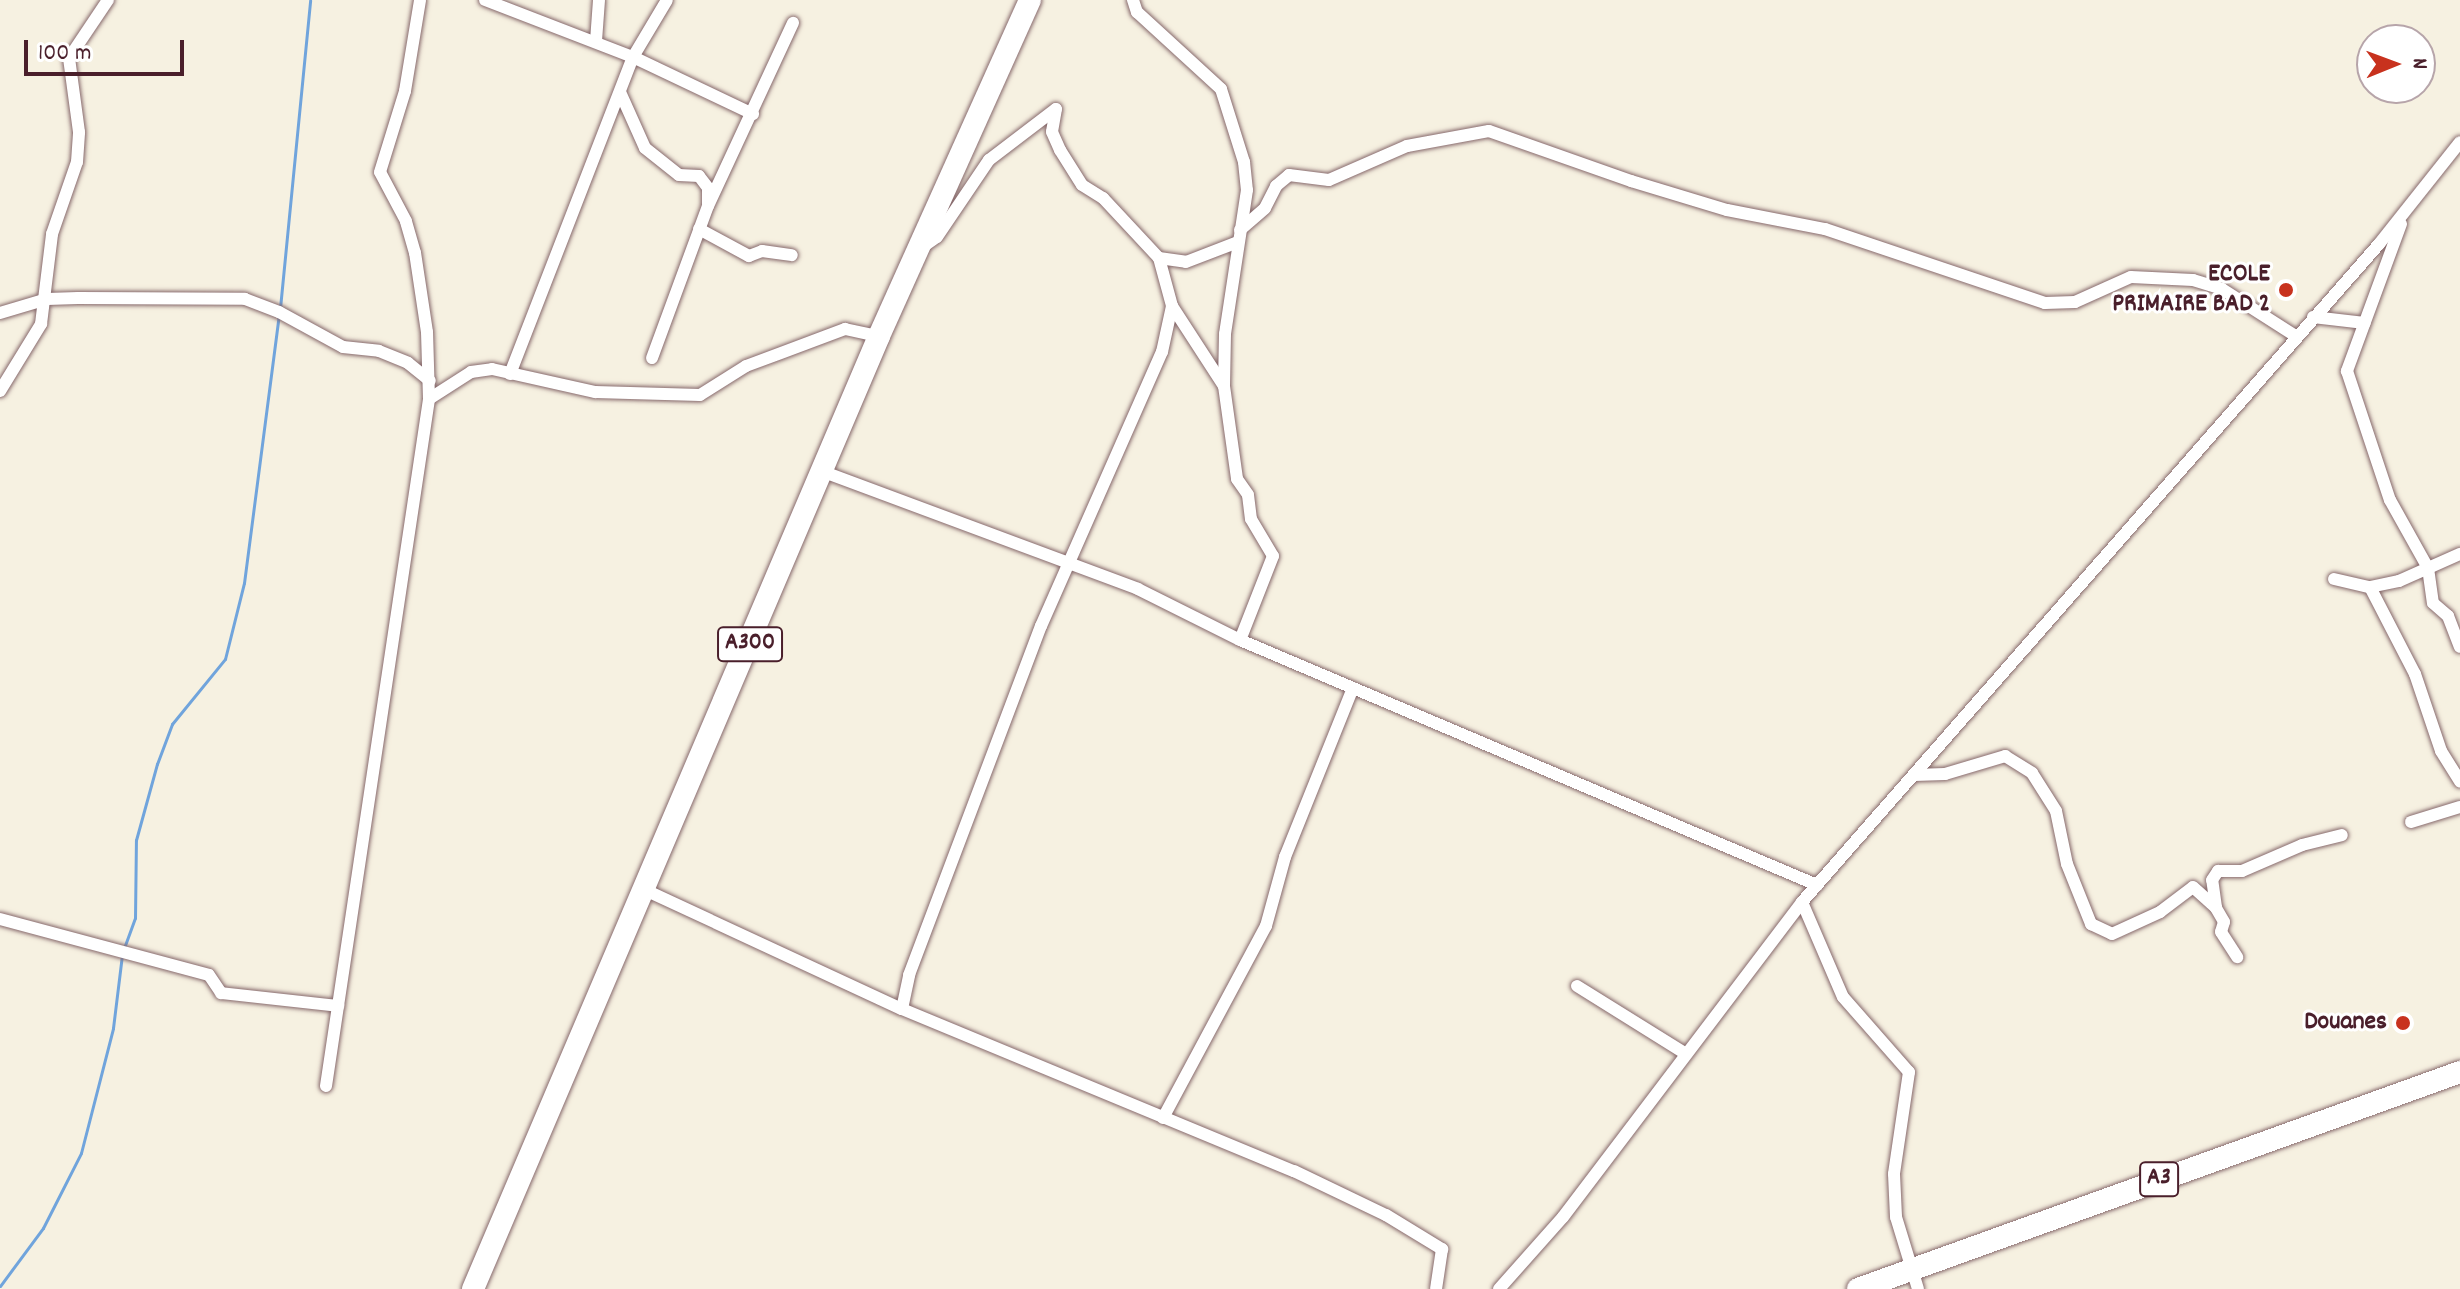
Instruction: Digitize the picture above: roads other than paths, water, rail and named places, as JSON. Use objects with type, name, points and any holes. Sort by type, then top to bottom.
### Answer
[{"type":"highway","name":"A300","points":[[473,1289],[824,472],[879,336],[1030,0]]},
{"type":"highway","name":"A3","points":[[1858,1289],[1913,1266],[2460,1072]]},
{"type":"street","points":[[0,391],[32,346],[47,299],[52,234],[77,162],[79,132],[69,58],[108,0]]},
{"type":"street","points":[[326,1086],[429,399],[430,381],[415,253],[406,221],[380,172],[405,91],[420,0]]},
{"type":"street","points":[[485,0],[596,41],[753,114]]},
{"type":"street","points":[[596,41],[599,0]]},
{"type":"street","points":[[510,374],[633,57],[667,0]]},
{"type":"street","points":[[1133,0],[1137,12],[1221,89],[1247,177],[1225,334],[1224,386],[1237,479],[1248,495],[1251,519],[1273,556],[1240,640]]},
{"type":"street","points":[[652,358],[708,206],[793,23]]},
{"type":"street","points":[[620,92],[645,148],[679,175],[699,176],[708,188],[708,206]]},
{"type":"street","points":[[919,250],[937,237],[989,160],[1056,109],[1052,132],[1082,185],[1103,198],[1159,258],[1172,306],[1224,386]]},
{"type":"street","points":[[1159,258],[1186,262],[1239,236],[1265,208],[1276,186],[1289,175],[1329,180],[1407,146],[1489,131],[1631,181],[1727,210],[1825,229],[2045,303],[2075,302],[2131,277],[2193,280],[2222,289],[2294,335]]},
{"type":"street","points":[[1499,1289],[1616,1149],[1683,1052],[1802,902],[2294,335],[2404,214],[2460,142]]},
{"type":"street","points":[[2404,214],[2349,360],[2349,381],[2390,500],[2428,568],[2433,603],[2448,616],[2460,647]]},
{"type":"street","points":[[699,229],[749,256],[762,251],[792,255]]},
{"type":"street","points":[[0,313],[47,299],[245,299],[343,347],[379,351],[408,363],[430,381]]},
{"type":"street","points":[[902,1009],[909,975],[1068,562],[1162,352],[1172,306]]},
{"type":"street","points":[[2313,317],[2365,323]]},
{"type":"street","points":[[429,399],[471,372],[510,374],[595,392],[700,395],[746,366],[845,329],[879,336]]},
{"type":"street","points":[[824,472],[1138,589],[1240,640],[1817,885]]},
{"type":"street","points":[[2334,579],[2370,587],[2460,554]]},
{"type":"street","points":[[2370,587],[2415,674],[2441,751],[2460,782]]},
{"type":"street","points":[[1163,1118],[1266,926],[1285,857],[1353,688]]},
{"type":"street","points":[[1914,775],[1945,774],[2005,756],[2032,773],[2056,811],[2067,864],[2091,924],[2112,934],[2160,912],[2193,887],[2216,908],[2224,922],[2221,932],[2237,957]]},
{"type":"street","points":[[2411,822],[2460,807]]},
{"type":"street","points":[[2216,908],[2212,880],[2218,871],[2242,871],[2302,845],[2342,835]]},
{"type":"street","points":[[643,889],[902,1009],[1307,1177],[1442,1249],[1436,1289]]},
{"type":"street","points":[[1802,902],[1843,997],[1909,1072],[1894,1174],[1896,1217],[1918,1289]]},
{"type":"street","points":[[0,919],[209,975],[221,993],[338,1006]]},
{"type":"street","points":[[1577,986],[1683,1052]]},
{"type":"waterway","points":[[280,308],[310,0]]},
{"type":"waterway","points":[[124,948],[135,918],[136,840],[157,764],[172,724],[225,659],[244,583],[279,315]]},
{"type":"waterway","points":[[0,1286],[43,1228],[81,1153],[113,1028],[122,955]]},
{"type":"place","name":"ECOLE PRIMAIRE BAD 2","points":[[2286,290]]},
{"type":"place","name":"Douanes","points":[[2403,1023]]}]
